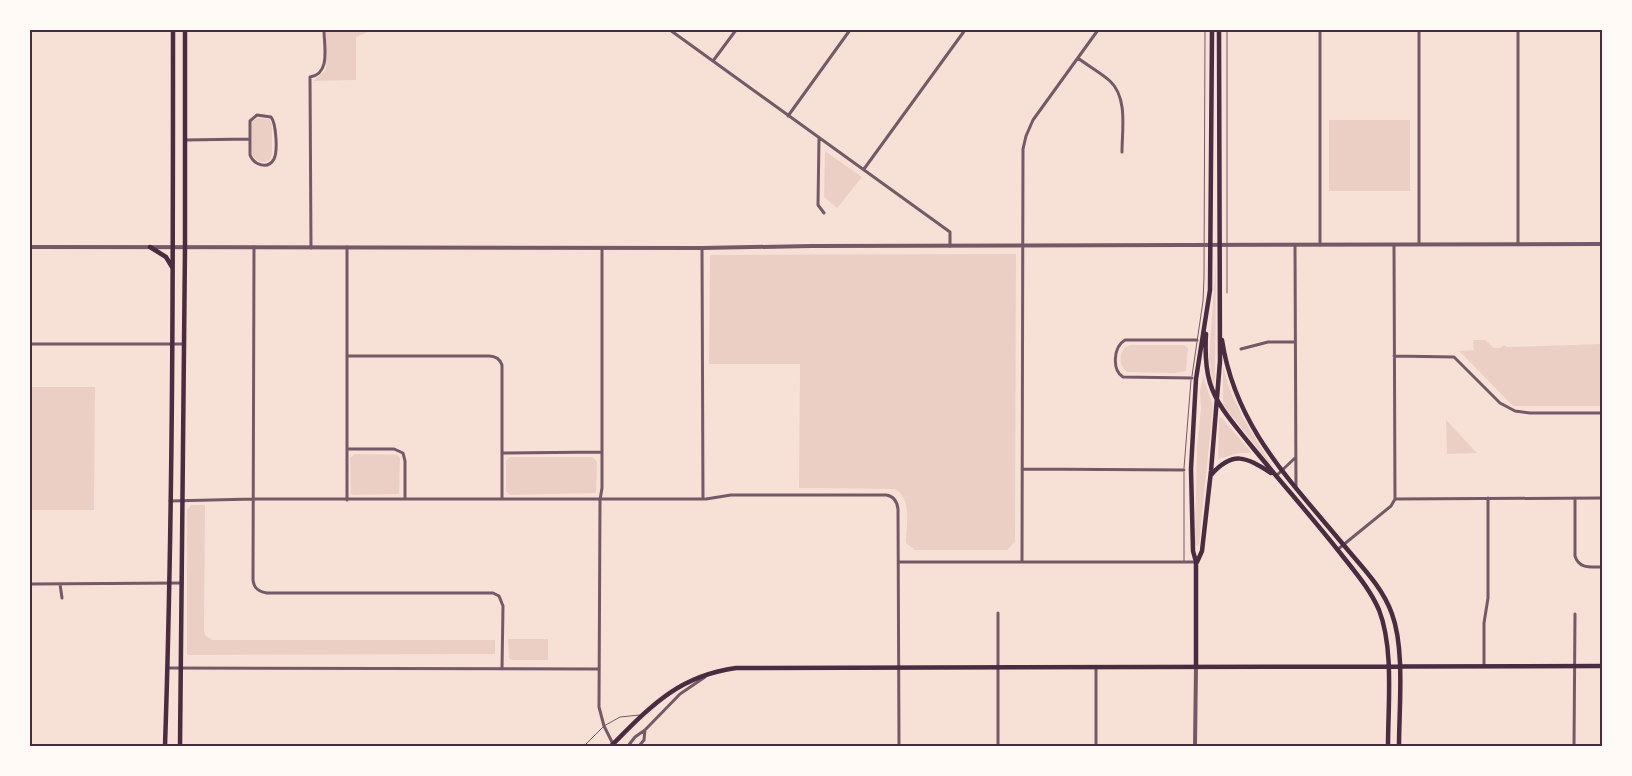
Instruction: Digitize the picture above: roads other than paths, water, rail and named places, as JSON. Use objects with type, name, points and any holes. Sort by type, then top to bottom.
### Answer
[{"type":"main road","points":[[165,746],[173,344],[173,30]]},
{"type":"main road","points":[[180,746],[185,247],[185,30]]},
{"type":"main road","points":[[1212,30],[1211,245],[1205,360],[1210,384],[1226,414],[1370,592],[1379,611],[1386,636],[1388,746]]},
{"type":"main road","points":[[1196,562],[1202,551],[1217,400],[1220,321],[1219,30]]},
{"type":"main road","points":[[150,247],[166,257],[171,264],[173,272]]},
{"type":"main road","points":[[1196,667],[1196,562],[1193,551],[1191,469],[1196,379],[1209,302]]},
{"type":"main road","points":[[1220,321],[1226,362],[1238,398],[1259,439],[1282,470],[1374,582],[1387,603],[1396,632],[1399,667],[1399,746]]},
{"type":"main road","points":[[1210,476],[1225,462],[1233,458],[1252,460],[1276,476]]},
{"type":"main road","points":[[612,745],[643,715],[678,686],[710,673],[752,667],[1602,666]]},
{"type":"street","points":[[311,248],[310,77],[319,75],[324,68],[324,30]]},
{"type":"street","points":[[670,30],[950,232],[950,246]]},
{"type":"street","points":[[713,61],[736,30]]},
{"type":"street","points":[[788,116],[850,30]]},
{"type":"street","points":[[864,169],[965,30]]},
{"type":"street","points":[[1022,562],[1022,157],[1026,136],[1033,120],[1098,30]]},
{"type":"street","points":[[1320,30],[1320,245]]},
{"type":"street","points":[[1419,30],[1419,244]]},
{"type":"street","points":[[1518,30],[1518,244]]},
{"type":"street","points":[[1078,58],[1107,79],[1117,90],[1122,103],[1122,152]]},
{"type":"street","points":[[257,115],[271,117],[275,125],[275,155],[270,164],[258,165],[252,160],[250,155],[250,139],[250,121],[253,117],[257,115]]},
{"type":"street","points":[[819,137],[818,205],[824,213]]},
{"type":"street","points":[[185,140],[250,139]]},
{"type":"street","points":[[1295,244],[1296,487]]},
{"type":"street","points":[[1337,550],[1390,506],[1395,499],[1394,244]]},
{"type":"street","points":[[30,247],[702,248],[1022,245],[1602,244]]},
{"type":"street","points":[[254,247],[254,499],[252,580],[256,589],[267,593],[490,592],[499,596],[502,606],[502,669]]},
{"type":"street","points":[[346,500],[347,248]]},
{"type":"street","points":[[602,248],[602,488],[600,500],[598,669],[599,711],[612,745]]},
{"type":"street","points":[[702,248],[702,499]]},
{"type":"street","points":[[1192,378],[1123,377],[1116,368],[1116,351],[1119,344],[1124,340],[1197,340]]},
{"type":"street","points":[[1241,349],[1268,342],[1295,342]]},
{"type":"street","points":[[30,344],[184,344]]},
{"type":"street","points":[[346,356],[497,357],[502,365],[502,499]]},
{"type":"street","points":[[1394,356],[1454,357],[1500,403],[1515,411],[1530,413],[1602,413]]},
{"type":"street","points":[[347,449],[394,449],[400,451],[405,461],[405,499]]},
{"type":"street","points":[[502,453],[601,452]]},
{"type":"street","points":[[1276,476],[1296,457]]},
{"type":"street","points":[[1022,469],[1184,470]]},
{"type":"street","points":[[170,501],[254,499],[702,499],[730,495],[891,496],[896,501],[898,509],[899,746]]},
{"type":"street","points":[[1484,666],[1484,623],[1488,598],[1488,498]]},
{"type":"street","points":[[1575,498],[1575,556],[1579,564],[1583,566],[1602,567]]},
{"type":"street","points":[[1395,499],[1602,498]]},
{"type":"street","points":[[899,562],[1196,562]]},
{"type":"street","points":[[30,584],[182,583]]},
{"type":"street","points":[[60,584],[62,598]]},
{"type":"street","points":[[998,613],[998,746]]},
{"type":"street","points":[[1574,746],[1575,614]]},
{"type":"street","points":[[1096,667],[1096,746]]},
{"type":"street","points":[[1196,667],[1196,746]]},
{"type":"street","points":[[167,668],[598,669]]},
{"type":"street","points":[[628,746],[680,694],[710,673]]},
{"type":"street","points":[[639,746],[644,740],[645,730]]},
{"type":"lane","points":[[1184,562],[1184,470],[1192,378],[1204,292],[1205,30]]},
{"type":"lane","points":[[1227,30],[1227,293]]},
{"type":"lane","points":[[584,746],[604,726],[620,717],[643,715]]}]
